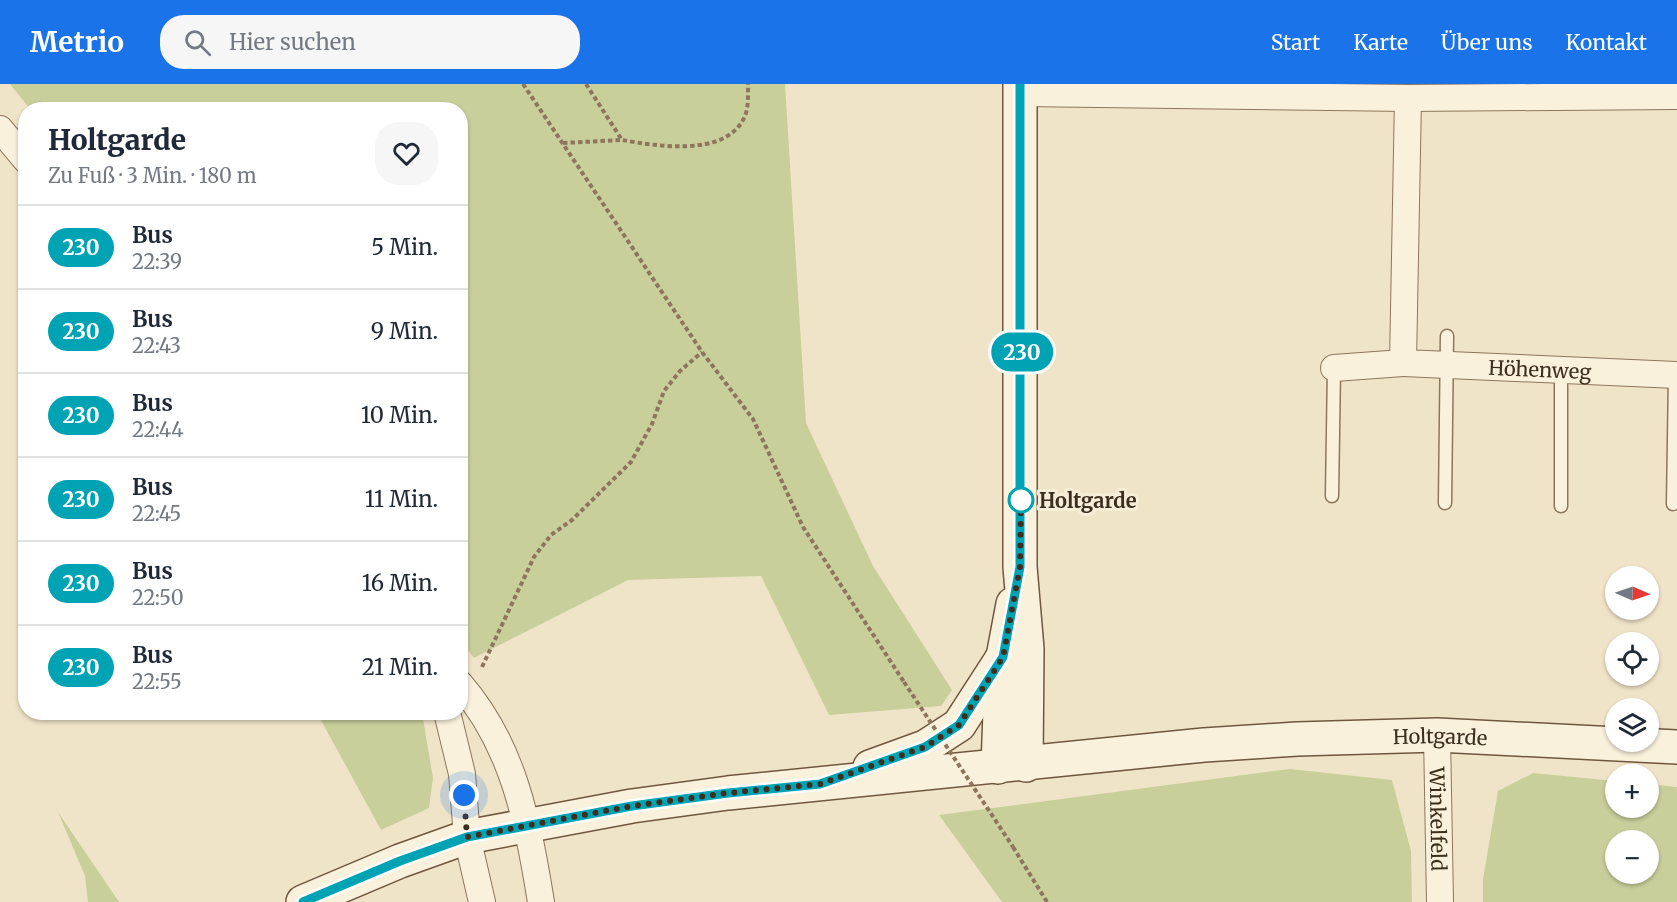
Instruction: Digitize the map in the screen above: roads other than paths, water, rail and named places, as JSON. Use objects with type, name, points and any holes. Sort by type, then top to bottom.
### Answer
[{"type":"street","points":[[1012,766],[1027,649],[1020,567],[1020,88],[1408,98],[1677,96]]},
{"type":"street","points":[[1403,363],[1408,98]]},
{"type":"street","points":[[0,129],[18,150]]},
{"type":"street","name":"Höhenweg","points":[[1334,368],[1403,363],[1676,375]]},
{"type":"street","points":[[1012,766],[1003,657],[1020,567]]},
{"type":"street","points":[[303,902],[400,861],[467,837],[632,806],[820,784],[925,747],[959,725],[1003,657]]},
{"type":"street","points":[[468,693],[476,702],[511,766],[529,826],[541,902]]},
{"type":"street","points":[[449,720],[462,774],[467,837],[482,902]]},
{"type":"street","name":"Holtgarde","points":[[820,784],[1204,745],[1297,739],[1437,735],[1677,747]]},
{"type":"street","name":"Winkelfeld","points":[[1437,735],[1440,902]]},
{"type":"lane","points":[[1445,503],[1447,336]]},
{"type":"lane","points":[[1332,496],[1334,368]]},
{"type":"lane","points":[[1561,371],[1561,506]]},
{"type":"lane","points":[[1673,504],[1676,375]]},
{"type":"place","name":"Holtgarde","points":[[1021,500]]}]
